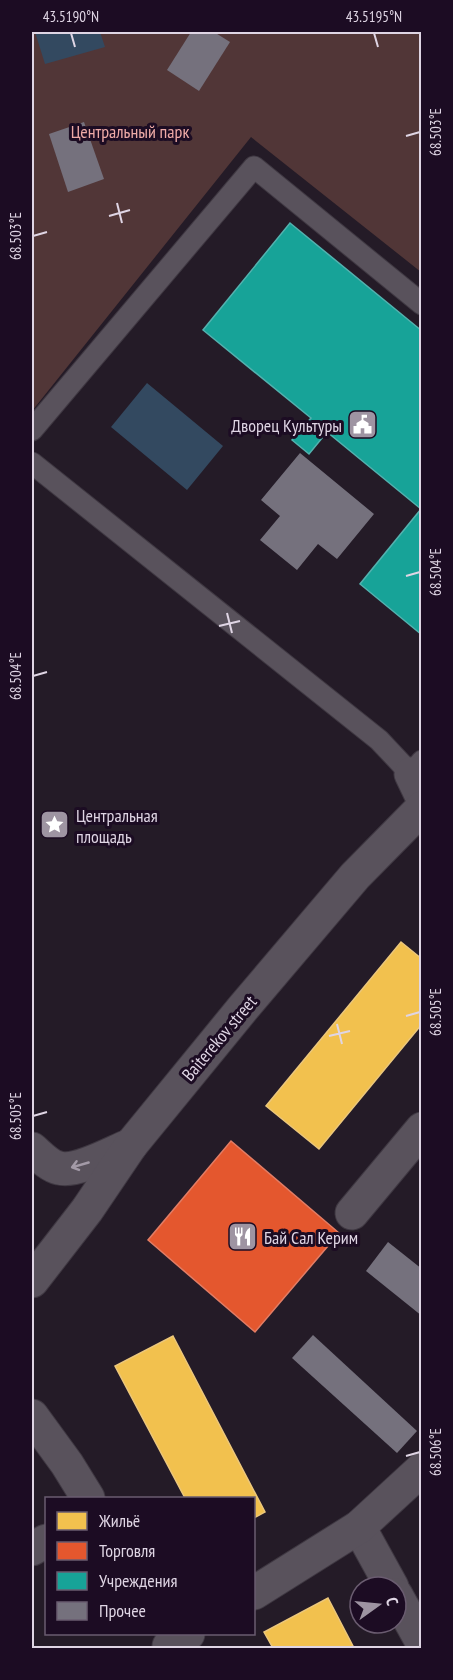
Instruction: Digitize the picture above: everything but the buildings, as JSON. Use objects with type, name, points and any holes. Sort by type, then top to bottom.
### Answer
[{"type":"street","name":"Baiterekov street","points":[[32,1269],[87,1210],[131,1145],[243,1008],[355,876],[422,808]]},
{"type":"street","points":[[352,1213],[422,1129]]},
{"type":"street","points":[[32,1149],[60,1169],[86,1164],[131,1145]]},
{"type":"street","points":[[32,1392],[67,1464]]},
{"type":"street","points":[[32,1416],[67,1464],[87,1497]]},
{"type":"street","points":[[255,1592],[358,1527],[422,1469]]},
{"type":"street","points":[[358,1527],[385,1575]]},
{"type":"street","points":[[32,1549],[45,1541]]},
{"type":"street","points":[[408,1617],[422,1642]]},
{"type":"lane","points":[[32,430],[254,167],[422,304]]},
{"type":"lane","points":[[32,463],[379,740],[418,777]]},
{"type":"green space","name":"Центральный парк","points":[[32,32],[421,32],[421,272],[251,137],[32,411]]},
{"type":"water","points":[[35,32],[100,32],[105,47],[45,64]]},
{"type":"water","points":[[147,383],[223,446],[187,490],[111,427]]},
{"type":"place","name":"Дворец Культуры","points":[[363,425]]},
{"type":"place","name":"Центральная площадь","points":[[55,825]]},
{"type":"place","name":"Бай Сал Керим","points":[[243,1237]]}]
